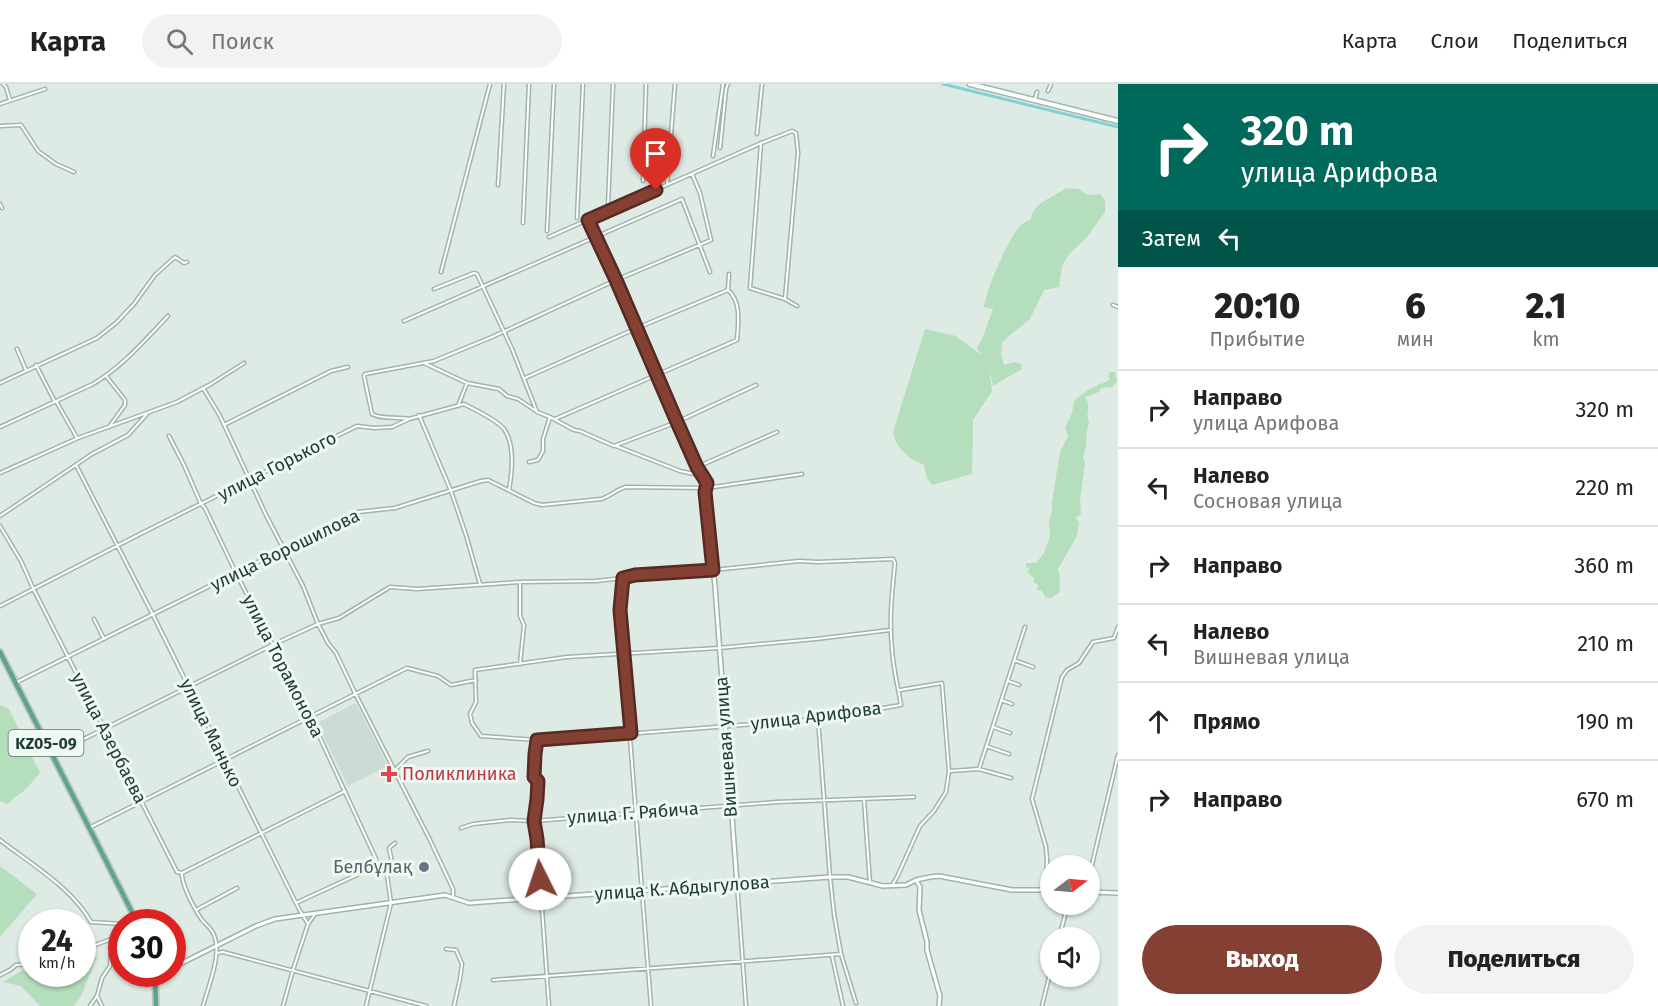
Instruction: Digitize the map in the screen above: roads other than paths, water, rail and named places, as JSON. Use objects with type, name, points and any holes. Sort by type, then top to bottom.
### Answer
[{"type":"main road","points":[[970,84],[1118,121]]},
{"type":"main road","name":"KZ05-09","points":[[0,652],[130,909]]},
{"type":"main road","points":[[155,987],[156,1006]]},
{"type":"street","points":[[3,84],[10,100]]},
{"type":"street","points":[[441,272],[490,84]]},
{"type":"street","points":[[498,185],[504,84]]},
{"type":"street","points":[[523,223],[529,84]]},
{"type":"street","points":[[547,231],[554,84]]},
{"type":"street","points":[[577,218],[583,84]]},
{"type":"street","points":[[608,206],[613,84]]},
{"type":"street","points":[[642,181],[646,84]]},
{"type":"street","points":[[668,185],[675,84]]},
{"type":"street","points":[[713,156],[723,84]]},
{"type":"street","points":[[720,148],[728,84]]},
{"type":"street","points":[[757,134],[762,84]]},
{"type":"street","points":[[1048,91],[1051,84]]},
{"type":"street","points":[[0,104],[45,89]]},
{"type":"street","points":[[1035,99],[1037,92]]},
{"type":"street","points":[[0,126],[21,125],[38,151],[74,172]]},
{"type":"street","points":[[549,237],[792,130],[796,133],[798,153],[785,299]]},
{"type":"street","points":[[761,143],[750,288],[785,299],[797,306]]},
{"type":"street","points":[[409,419],[377,417],[372,414],[364,374],[434,361],[711,240],[700,193],[692,174]]},
{"type":"street","points":[[404,321],[682,199],[710,272]]},
{"type":"street","points":[[0,204],[2,208]]},
{"type":"street","points":[[588,220],[697,467],[704,476]]},
{"type":"street","points":[[0,383],[97,338],[116,323],[134,304],[164,266],[175,257],[184,263],[187,262]]},
{"type":"street","points":[[434,289],[474,273],[477,274],[525,378],[537,412]]},
{"type":"street","points":[[555,419],[737,340],[737,305],[728,290],[729,274]]},
{"type":"street","points":[[525,378],[728,290]]},
{"type":"street","points":[[1113,305],[1118,307]]},
{"type":"street","points":[[0,427],[106,376],[144,342],[168,316]]},
{"type":"street","points":[[17,349],[26,370]]},
{"type":"street","points":[[0,473],[77,438],[177,402],[244,363]]},
{"type":"street","points":[[424,363],[467,383],[499,389],[507,396],[518,399],[537,412],[574,430],[580,430],[614,446],[680,471],[704,476]]},
{"type":"street","points":[[36,365],[77,438]]},
{"type":"street","points":[[224,425],[331,371],[348,367]]},
{"type":"street","points":[[106,376],[125,400],[125,405],[109,427]]},
{"type":"street","points":[[458,406],[467,383]]},
{"type":"street","points":[[614,446],[677,422],[756,385]]},
{"type":"street","points":[[203,388],[224,425],[266,515],[285,549],[312,605],[318,624],[336,653],[445,872],[453,889],[453,897]]},
{"type":"street","points":[[458,406],[464,404],[504,429],[508,437],[511,457],[512,471],[509,490]]},
{"type":"street","name":"улица Горького","points":[[0,606],[352,428],[357,426],[392,427],[419,415],[458,406]]},
{"type":"street","points":[[0,516],[98,450],[128,435],[149,412]]},
{"type":"street","points":[[419,415],[451,491],[480,584]]},
{"type":"street","points":[[529,462],[538,460],[543,451],[543,439],[550,417]]},
{"type":"street","points":[[697,467],[777,432]]},
{"type":"street","name":"улица Торамонова","points":[[169,436],[309,716],[376,859],[377,866]]},
{"type":"street","name":"улица Манько","points":[[76,465],[308,924]]},
{"type":"street","name":"улица Ворошилова","points":[[16,683],[358,512],[395,508],[488,480],[542,505],[601,499],[626,487],[707,488],[802,474]]},
{"type":"street","name":"Вишневая улица","points":[[704,476],[707,483],[705,492],[746,1006]]},
{"type":"street","name":"улица Азербаева","points":[[0,526],[21,561],[177,872],[182,873],[182,880],[196,910],[211,928],[217,946]]},
{"type":"street","points":[[52,755],[272,645],[318,624],[339,618],[390,587],[417,590],[480,584],[596,581],[635,575],[800,561],[892,559],[895,563],[890,630],[899,690],[942,683],[949,771],[946,792],[934,811],[920,826],[892,886]]},
{"type":"street","points":[[623,578],[620,610],[651,1006]]},
{"type":"street","points":[[520,582],[520,616],[524,625],[520,664]]},
{"type":"street","points":[[94,619],[104,639]]},
{"type":"street","points":[[979,769],[1025,627]]},
{"type":"street","points":[[1047,855],[1032,799],[1062,677],[1066,670],[1079,663],[1093,642],[1114,638],[1118,627]]},
{"type":"street","points":[[88,828],[407,668],[438,676],[451,685],[476,680],[475,670],[567,657],[719,648],[890,630]]},
{"type":"street","points":[[1014,660],[1033,666]]},
{"type":"street","name":"улица Арифова","points":[[476,680],[476,702],[470,714],[472,723],[481,736],[537,740],[818,718],[901,705],[899,690]]},
{"type":"street","points":[[1007,681],[1019,685]]},
{"type":"street","points":[[1001,700],[1012,704]]},
{"type":"street","points":[[818,718],[830,877],[841,954],[856,1003]]},
{"type":"street","points":[[992,727],[1010,733]]},
{"type":"street","points":[[537,740],[534,777],[538,781],[534,821],[549,1006]]},
{"type":"street","points":[[986,746],[1009,754]]},
{"type":"street","points":[[394,771],[408,757],[428,751]]},
{"type":"street","points":[[1094,855],[1118,755]]},
{"type":"street","points":[[949,771],[979,769],[1011,778]]},
{"type":"street","points":[[182,873],[345,791]]},
{"type":"street","name":"улица Г. Рябича","points":[[461,828],[504,820],[534,821],[731,805],[914,797]]},
{"type":"street","points":[[864,799],[870,883]]},
{"type":"street","points":[[0,840],[68,893],[84,910],[91,922],[108,923]]},
{"type":"street","points":[[384,870],[392,862],[389,848],[395,843]]},
{"type":"street","points":[[296,903],[368,869],[377,866],[384,870],[387,875],[391,903],[366,1006]]},
{"type":"street","name":"улица К. Абдыгулова","points":[[186,961],[256,926],[275,919],[445,895],[469,903],[830,877],[848,877],[892,886],[906,885],[916,880],[939,876],[1012,890],[1040,890]]},
{"type":"street","points":[[916,880],[920,888],[919,910],[940,996],[939,1006]]},
{"type":"street","points":[[196,910],[237,888]]},
{"type":"street","points":[[432,892],[433,897]]},
{"type":"street","points":[[1100,892],[1118,893]]},
{"type":"street","points":[[284,1006],[308,924],[315,913]]},
{"type":"street","points":[[203,1006],[217,946]]},
{"type":"street","points":[[446,949],[456,950],[462,964],[454,1006]]},
{"type":"street","points":[[217,953],[223,952],[426,1006]]},
{"type":"street","points":[[493,980],[841,954]]},
{"type":"street","points":[[832,956],[843,1006]]},
{"type":"street","points":[[0,975],[18,965]]},
{"type":"street","points":[[90,1006],[97,996],[102,978],[108,969]]},
{"type":"street","points":[[1042,1006],[1047,987]]},
{"type":"street","points":[[97,996],[102,1006]]},
{"type":"waterway","points":[[943,84],[1118,127]]},
{"type":"place","name":"Поликлиника","points":[[389,774]]},
{"type":"place","name":"Белбұлақ","points":[[424,867]]}]
